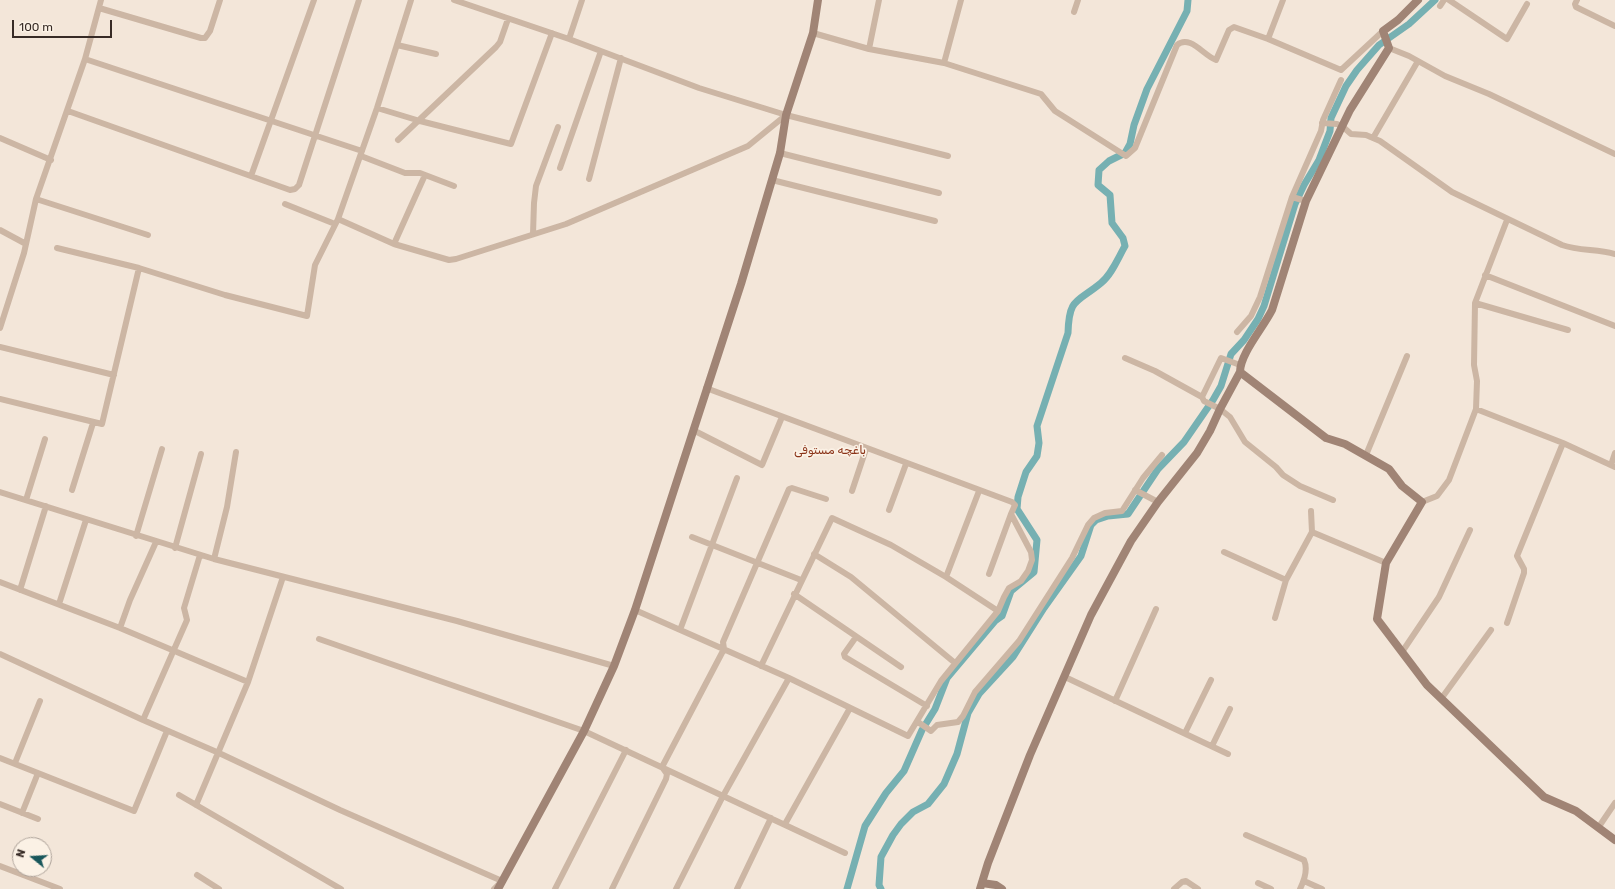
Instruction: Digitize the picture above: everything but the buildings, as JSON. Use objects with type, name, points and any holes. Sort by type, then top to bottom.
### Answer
[{"type":"street","points":[[0,326],[26,244],[36,199],[85,59],[101,0]]},
{"type":"street","points":[[98,8],[205,38],[210,31],[220,0]]},
{"type":"street","points":[[251,176],[314,0]]},
{"type":"street","points":[[68,111],[290,190],[295,189],[299,185],[316,136],[360,0]]},
{"type":"street","points":[[57,248],[139,268],[225,295],[308,316],[315,265],[337,222],[377,108],[411,0]]},
{"type":"street","points":[[454,0],[601,50],[698,88],[786,115],[948,156]]},
{"type":"street","points":[[570,39],[582,0]]},
{"type":"street","points":[[494,889],[500,885],[584,731],[614,666],[635,610],[741,284],[780,153],[786,115],[813,33],[818,0]]},
{"type":"street","points":[[869,48],[879,0]]},
{"type":"street","points":[[944,63],[961,0]]},
{"type":"street","points":[[1074,12],[1078,0]]},
{"type":"street","points":[[1268,39],[1283,0]]},
{"type":"street","points":[[1002,889],[996,885],[981,886],[988,863],[1030,755],[1091,615],[1131,541],[1158,502],[1197,453],[1210,431],[1217,408],[1246,351],[1264,326],[1272,310],[1303,200],[1339,125],[1398,20],[1418,0]]},
{"type":"street","points":[[1440,6],[1444,0]]},
{"type":"street","points":[[1449,0],[1507,39],[1527,4]]},
{"type":"street","points":[[1577,0],[1575,4],[1576,7],[1615,26]]},
{"type":"street","points":[[398,140],[420,121],[496,47],[500,42],[508,19]]},
{"type":"street","points":[[813,33],[869,48],[944,63],[1040,94],[1055,110],[1126,156],[1135,148],[1177,45],[1180,42],[1189,42],[1216,60],[1231,28],[1234,27],[1268,39],[1341,70],[1386,40]]},
{"type":"street","points":[[377,108],[420,121],[511,144],[552,34]]},
{"type":"street","points":[[1386,40],[1418,61],[1445,76],[1489,94],[1615,154]]},
{"type":"street","points":[[397,45],[436,54]]},
{"type":"street","points":[[560,168],[601,50]]},
{"type":"street","points":[[589,179],[621,58]]},
{"type":"street","points":[[85,59],[316,136],[405,173],[425,175],[454,186]]},
{"type":"street","points":[[1373,138],[1418,61]]},
{"type":"street","points":[[1237,332],[1250,316],[1260,297],[1292,197],[1321,131],[1341,80]]},
{"type":"street","points":[[285,204],[394,244],[449,260],[456,259],[566,224],[748,146],[786,115]]},
{"type":"street","points":[[1324,123],[1339,125],[1351,134],[1366,135],[1380,141],[1452,192],[1507,220],[1562,245],[1577,250],[1591,250],[1615,254]]},
{"type":"street","points":[[533,234],[536,186],[558,127]]},
{"type":"street","points":[[0,138],[50,160]]},
{"type":"street","points":[[780,153],[939,193]]},
{"type":"street","points":[[394,244],[425,175]]},
{"type":"street","points":[[772,180],[935,221]]},
{"type":"street","points":[[1292,197],[1303,200]]},
{"type":"street","points":[[36,199],[148,235]]},
{"type":"street","points":[[1507,220],[1475,303],[1474,365],[1477,381],[1476,409],[1449,480],[1437,496],[1422,502],[1386,562],[1377,619],[1427,685],[1544,797],[1576,811],[1615,840]]},
{"type":"street","points":[[0,230],[26,244]]},
{"type":"street","points":[[0,400],[102,424],[139,268]]},
{"type":"street","points":[[1485,275],[1615,326]]},
{"type":"street","points":[[1475,303],[1568,330]]},
{"type":"street","points":[[0,347],[114,376]]},
{"type":"street","points":[[1366,455],[1407,356]]},
{"type":"street","points":[[1125,358],[1155,371],[1217,408],[1230,417],[1245,442],[1276,466],[1283,475],[1300,486],[1333,500]]},
{"type":"street","points":[[1203,399],[1221,358],[1239,367],[1326,438],[1345,444],[1389,469],[1402,486],[1422,502]]},
{"type":"street","points":[[706,388],[906,464],[1014,503],[989,574]]},
{"type":"street","points":[[1476,409],[1562,442],[1613,466],[1615,453]]},
{"type":"street","points":[[693,430],[762,465],[782,417]]},
{"type":"street","points":[[72,490],[93,423]]},
{"type":"street","points":[[26,500],[46,439]]},
{"type":"street","points":[[1507,623],[1524,573],[1524,569],[1517,556],[1562,442]]},
{"type":"street","points":[[852,491],[866,448]]},
{"type":"street","points":[[136,536],[162,449]]},
{"type":"street","points":[[214,559],[227,507],[236,452]]},
{"type":"street","points":[[175,548],[201,454]]},
{"type":"street","points":[[918,722],[931,731],[937,725],[958,722],[963,716],[975,692],[1019,641],[1072,558],[1088,526],[1094,518],[1100,515],[1122,511],[1143,478],[1162,455]]},
{"type":"street","points":[[889,510],[906,464]]},
{"type":"street","points":[[680,630],[737,478]]},
{"type":"street","points":[[662,767],[724,649],[723,642],[790,487],[826,499]]},
{"type":"street","points":[[1135,490],[1158,502]]},
{"type":"street","points":[[946,577],[979,491]]},
{"type":"street","points":[[0,492],[175,548],[282,577],[457,621],[614,666]]},
{"type":"street","points":[[20,590],[46,506]]},
{"type":"street","points":[[1275,618],[1286,580],[1312,532],[1312,511]]},
{"type":"street","points":[[635,610],[789,678],[908,736],[942,681],[998,611],[1009,588],[1021,581],[1028,571],[1032,560],[1026,541],[1011,514]]},
{"type":"street","points":[[761,666],[794,594],[832,518],[892,545],[946,577],[998,611]]},
{"type":"street","points":[[59,604],[86,520]]},
{"type":"street","points":[[1402,652],[1439,598],[1470,530]]},
{"type":"street","points":[[1312,532],[1386,562]]},
{"type":"street","points":[[692,537],[801,580]]},
{"type":"street","points":[[120,628],[130,600],[156,542]]},
{"type":"street","points":[[1224,552],[1286,580]]},
{"type":"street","points":[[814,554],[851,576],[955,663]]},
{"type":"street","points":[[143,720],[186,620],[184,608],[200,555]]},
{"type":"street","points":[[196,805],[248,682],[282,577]]},
{"type":"street","points":[[0,582],[120,628],[248,682]]},
{"type":"street","points":[[794,594],[900,667]]},
{"type":"street","points":[[1115,701],[1156,609]]},
{"type":"street","points":[[1441,699],[1491,630]]},
{"type":"street","points":[[856,637],[844,654],[845,657],[927,706]]},
{"type":"street","points":[[319,639],[584,731],[845,852]]},
{"type":"street","points":[[0,654],[143,720],[219,753],[500,885]]},
{"type":"street","points":[[1065,677],[1228,754]]},
{"type":"street","points":[[676,889],[723,796],[789,678]]},
{"type":"street","points":[[1185,733],[1211,680]]},
{"type":"street","points":[[15,763],[40,701]]},
{"type":"street","points":[[785,824],[850,708]]},
{"type":"street","points":[[1212,746],[1230,709]]},
{"type":"street","points":[[0,758],[134,811],[168,731]]},
{"type":"street","points":[[555,889],[626,750]]},
{"type":"street","points":[[612,889],[666,779],[667,774],[662,767]]},
{"type":"street","points":[[22,813],[38,773]]},
{"type":"street","points":[[179,795],[341,889]]},
{"type":"street","points":[[1598,828],[1615,803]]},
{"type":"street","points":[[0,804],[38,819]]},
{"type":"street","points":[[737,889],[771,818]]},
{"type":"street","points":[[1246,835],[1304,860],[1306,864],[1304,881],[1300,889]]},
{"type":"street","points":[[0,866],[60,889]]},
{"type":"street","points":[[197,875],[219,889]]},
{"type":"street","points":[[1174,889],[1182,882],[1186,881],[1198,889]]},
{"type":"street","points":[[1304,881],[1322,889]]},
{"type":"street","points":[[1258,883],[1271,889]]},
{"type":"waterway","points":[[847,889],[865,826],[886,793],[904,771],[922,730],[935,709],[947,678],[995,621],[1002,616],[1011,591],[1034,572],[1037,540],[1017,509],[1018,497],[1026,472],[1037,456],[1039,443],[1037,426],[1068,333],[1070,313],[1076,302],[1101,283],[1112,271],[1125,246],[1123,238],[1112,223],[1110,195],[1098,185],[1099,170],[1109,161],[1125,153],[1130,144],[1134,125],[1147,89],[1187,11],[1188,0]]},
{"type":"waterway","points":[[881,889],[879,885],[881,857],[893,835],[913,812],[928,804],[944,784],[957,754],[968,713],[979,694],[1013,657],[1044,608],[1081,556],[1091,525],[1096,520],[1108,516],[1128,514],[1158,469],[1184,442],[1213,400],[1221,386],[1231,354],[1244,340],[1258,319],[1264,306],[1295,204],[1319,160],[1330,131],[1331,118],[1346,86],[1357,70],[1379,45],[1409,24],[1435,0]]},
{"type":"district","name":"باغچه مستوفی","points":[[830,451]]}]
